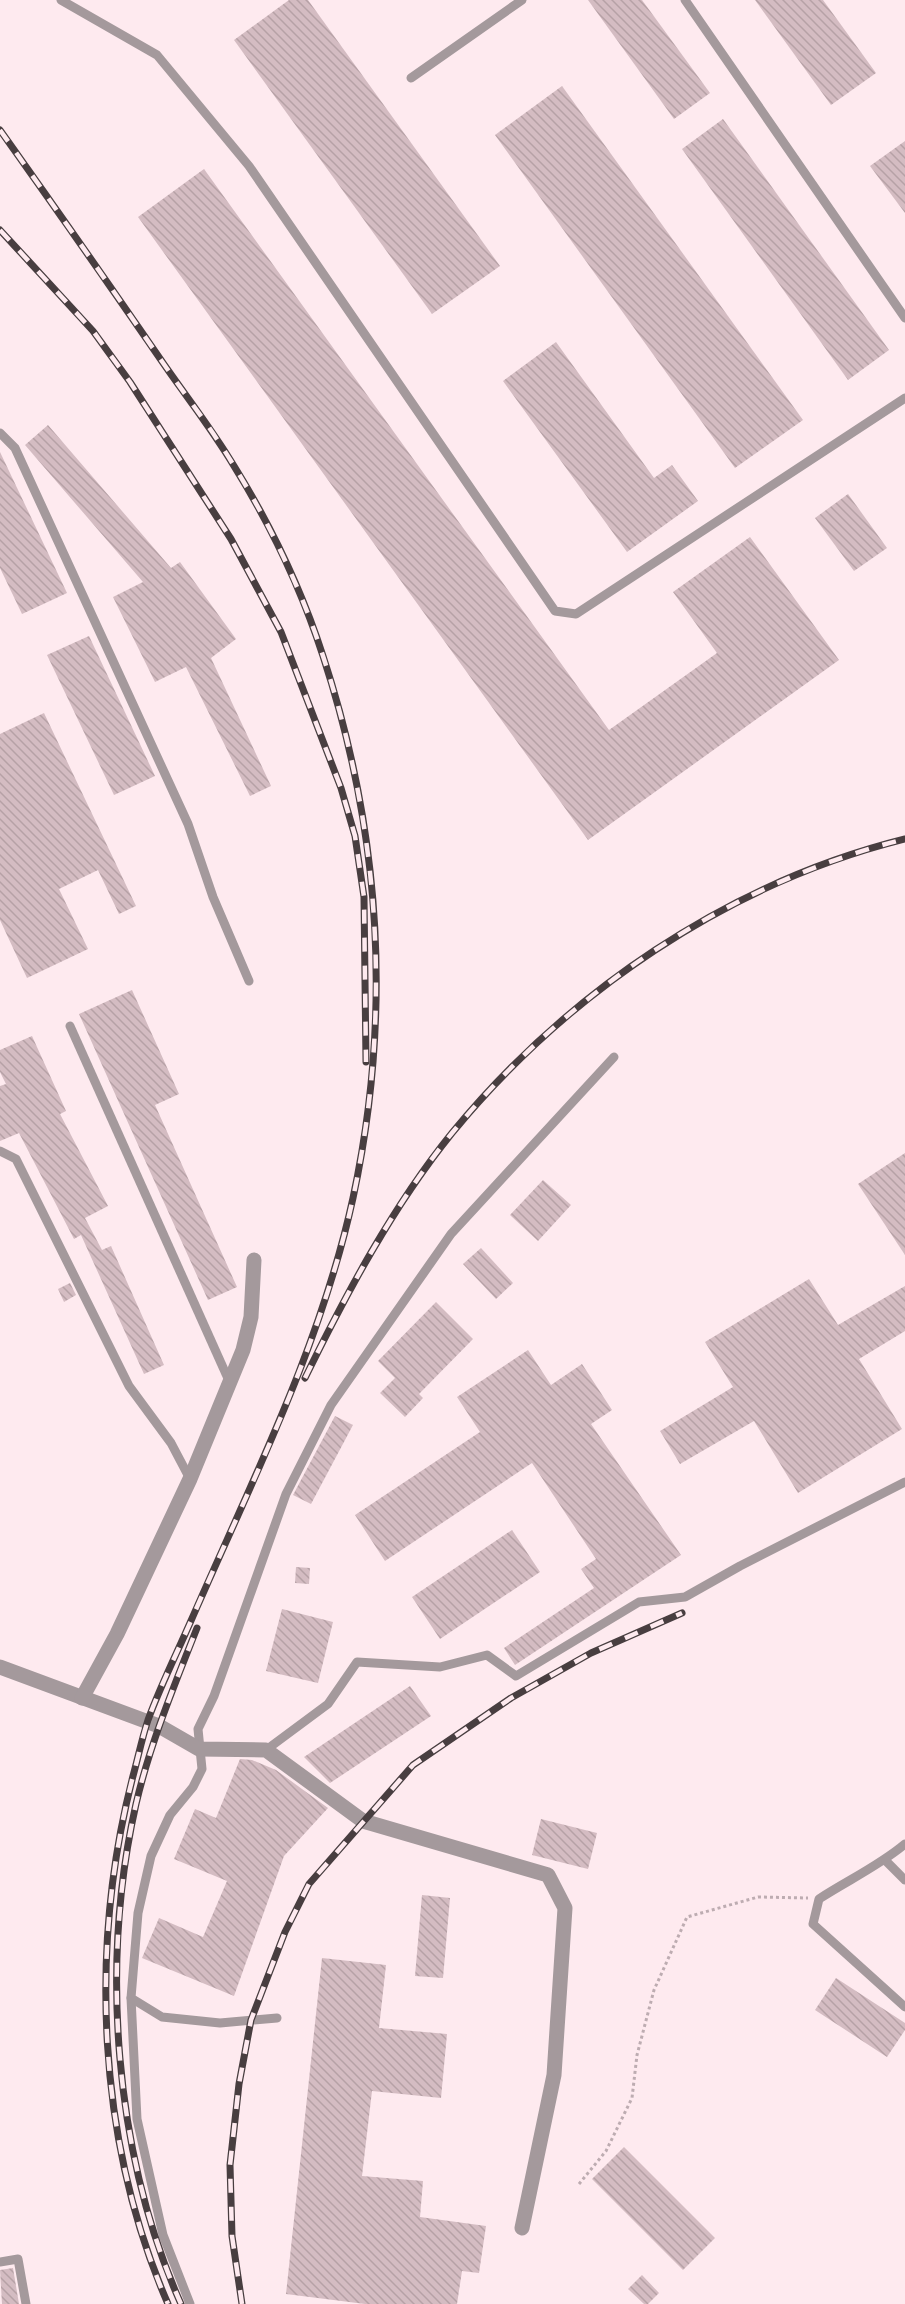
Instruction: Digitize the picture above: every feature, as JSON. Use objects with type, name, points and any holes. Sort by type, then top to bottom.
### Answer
[{"type":"street","points":[[82,1698],[117,1634],[190,1479],[243,1350],[251,1317],[254,1260]]},
{"type":"street","points":[[6,1670],[159,1726],[199,1749],[266,1750],[363,1821],[548,1875],[565,1908],[554,2075],[522,2228]]},
{"type":"lane","points":[[61,0],[157,55],[241,157],[555,611],[576,614],[905,398]]},
{"type":"lane","points":[[411,78],[522,0]]},
{"type":"lane","points":[[685,0],[905,318]]},
{"type":"lane","points":[[0,433],[15,448],[188,824],[213,897],[249,981]]},
{"type":"lane","points":[[70,1026],[230,1383]]},
{"type":"lane","points":[[190,2304],[164,2235],[137,2119],[131,1998],[138,1913],[151,1856],[170,1815],[193,1787],[202,1769],[198,1729],[214,1696],[286,1494],[331,1405],[452,1234],[614,1057]]},
{"type":"lane","points":[[0,1151],[16,1159],[129,1386],[171,1443],[190,1479]]},
{"type":"lane","points":[[266,1750],[328,1704],[357,1662],[440,1667],[487,1655],[516,1676],[639,1602],[685,1597],[740,1566],[905,1482]]},
{"type":"lane","points":[[905,1844],[886,1861],[854,1876],[819,1899],[813,1924],[905,2007]]},
{"type":"lane","points":[[886,1861],[905,1880]]},
{"type":"lane","points":[[131,1998],[162,2017],[220,2023],[277,2019]]},
{"type":"lane","points":[[0,2262],[18,2259],[26,2304]]},
{"type":"path","points":[[579,2184],[606,2151],[632,2098],[637,2055],[654,1990],[687,1917],[758,1897],[819,1899]]},
{"type":"building","points":[[289,0],[308,0],[500,266],[432,314],[234,40]]},
{"type":"building","points":[[588,0],[642,0],[710,93],[674,119]]},
{"type":"building","points":[[755,0],[823,0],[876,73],[831,105]]},
{"type":"building","points":[[562,86],[803,420],[735,468],[495,135]]},
{"type":"building","points":[[723,119],[889,350],[848,380],[682,149]]},
{"type":"building","points":[[905,141],[905,213],[870,166]]},
{"type":"building","points":[[204,169],[609,730],[717,653],[673,592],[750,537],[839,660],[588,840],[138,217]]},
{"type":"building","points":[[556,342],[654,478],[672,465],[698,501],[627,552],[503,381]]},
{"type":"building","points":[[48,425],[171,568],[180,562],[236,639],[211,658],[271,786],[250,796],[186,667],[155,682],[113,597],[143,582],[25,445]]},
{"type":"building","points":[[0,452],[67,593],[22,614],[0,568]]},
{"type":"building","points":[[848,494],[887,548],[854,571],[815,518]]},
{"type":"building","points":[[89,636],[155,776],[114,795],[47,655]]},
{"type":"building","points":[[44,713],[136,906],[119,914],[98,870],[59,889],[88,949],[27,978],[0,920],[0,734]]},
{"type":"building","points":[[132,990],[179,1094],[155,1105],[237,1287],[208,1300],[79,1014]]},
{"type":"building","points":[[32,1036],[66,1111],[60,1114],[108,1206],[85,1218],[102,1250],[111,1246],[164,1365],[144,1374],[81,1235],[74,1239],[19,1133],[0,1141],[0,1086],[6,1084],[0,1072],[0,1050]]},
{"type":"building","points":[[905,1153],[905,1255],[858,1184]]},
{"type":"building","points":[[543,1180],[571,1205],[538,1241],[510,1215]]},
{"type":"building","points":[[481,1248],[513,1283],[496,1299],[463,1264]]},
{"type":"building","points":[[809,1279],[838,1325],[905,1286],[905,1331],[859,1359],[902,1429],[798,1493],[754,1421],[680,1464],[660,1431],[733,1387],[705,1342]]},
{"type":"building","points":[[70,1283],[76,1295],[64,1302],[58,1289]]},
{"type":"building","points":[[436,1302],[473,1339],[419,1394],[423,1398],[405,1417],[380,1393],[395,1378],[378,1361]]},
{"type":"building","points":[[528,1350],[551,1385],[582,1364],[612,1410],[591,1424],[681,1555],[515,1665],[504,1648],[594,1588],[581,1569],[596,1559],[532,1463],[385,1561],[355,1515],[480,1432],[457,1397]]},
{"type":"building","points":[[335,1416],[353,1425],[311,1504],[293,1495]]},
{"type":"building","points":[[512,1530],[540,1572],[440,1639],[412,1597]]},
{"type":"building","points":[[296,1567],[310,1568],[309,1584],[295,1583]]},
{"type":"building","points":[[282,1609],[333,1622],[318,1683],[266,1671]]},
{"type":"building","points":[[410,1686],[431,1716],[330,1783],[304,1757]]},
{"type":"building","points":[[240,1759],[252,1760],[276,1770],[328,1808],[284,1856],[234,1996],[142,1958],[159,1918],[203,1937],[227,1881],[174,1859],[195,1809],[216,1818]]},
{"type":"building","points":[[541,1819],[597,1833],[588,1869],[532,1855]]},
{"type":"building","points":[[422,1895],[450,1898],[443,1978],[415,1976]]},
{"type":"building","points":[[322,1958],[386,1965],[379,2028],[447,2034],[441,2098],[372,2091],[362,2176],[423,2181],[420,2217],[486,2226],[479,2273],[462,2271],[457,2304],[365,2304],[286,2294]]},
{"type":"building","points":[[836,1978],[905,2023],[905,2030],[887,2057],[815,2010]]},
{"type":"building","points":[[624,2147],[715,2238],[683,2270],[592,2179]]},
{"type":"building","points":[[13,2268],[19,2304],[2,2304],[0,2270]]},
{"type":"building","points":[[642,2275],[659,2293],[648,2304],[644,2304],[628,2289]]},
{"type":"railway","points":[[0,130],[217,439],[247,488],[284,558],[315,632],[343,723],[358,790],[368,857],[374,925],[376,993],[373,1061],[365,1130],[353,1198],[339,1253],[303,1361],[282,1414],[148,1720],[119,1841],[110,1908],[106,1975],[107,2043],[114,2110],[126,2177],[144,2242],[168,2304]]},
{"type":"railway","points":[[0,230],[93,331],[130,382],[231,539],[281,632],[341,788],[355,836],[364,897],[366,1062]]},
{"type":"railway","points":[[305,1378],[372,1251],[430,1161],[497,1082],[546,1034],[599,990],[655,950],[714,914],[776,884],[839,859],[905,839]]},
{"type":"railway","points":[[242,2304],[232,2236],[230,2165],[239,2084],[251,2020],[285,1932],[309,1884],[413,1765],[511,1698],[591,1653],[682,1613]]},
{"type":"railway","points":[[181,2304],[158,2246],[141,2185],[128,2122],[120,2058],[117,1993],[118,1929],[125,1865],[136,1804],[155,1737],[197,1628]]}]
